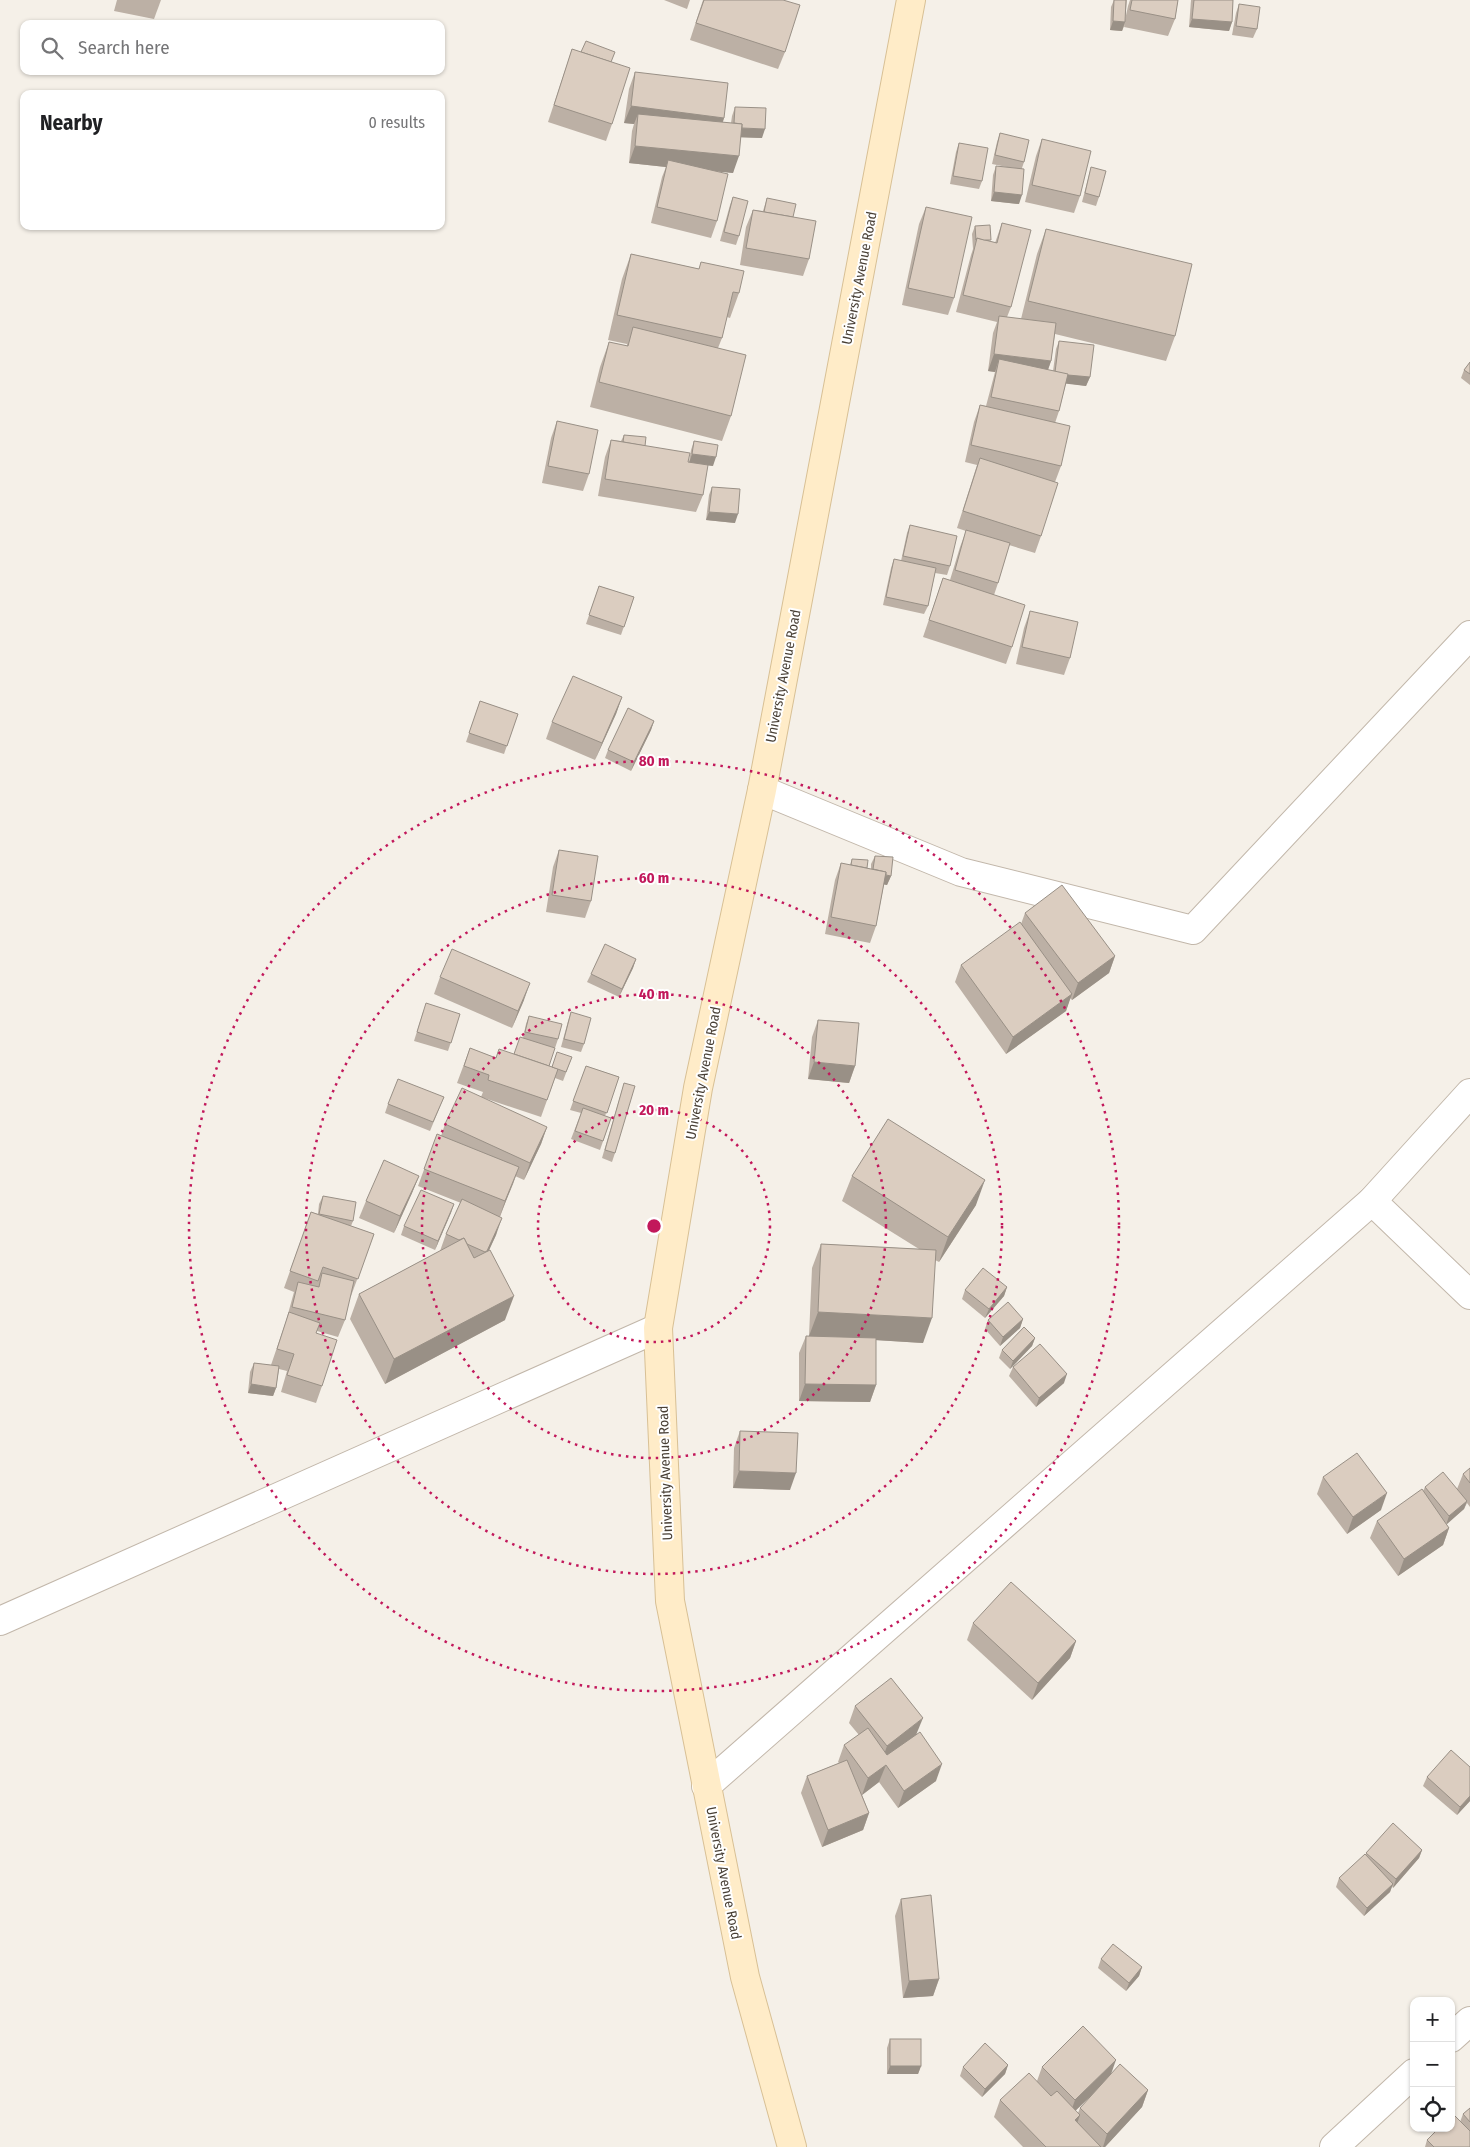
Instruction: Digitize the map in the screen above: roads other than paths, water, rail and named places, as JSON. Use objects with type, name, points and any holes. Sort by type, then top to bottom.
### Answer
[{"type":"main road","name":"University Avenue Road","points":[[792,2147],[744,1977],[670,1601],[658,1328],[698,1088],[762,790],[911,0]]},
{"type":"street","points":[[762,790],[961,872],[1193,930],[1470,635]]},
{"type":"street","points":[[706,1786],[1372,1201],[1470,1093]]},
{"type":"street","points":[[1372,1201],[1470,1295]]},
{"type":"street","points":[[0,1620],[658,1328]]},
{"type":"street","points":[[1455,2034],[1470,2021]]},
{"type":"street","points":[[1334,2147],[1410,2077]]}]
